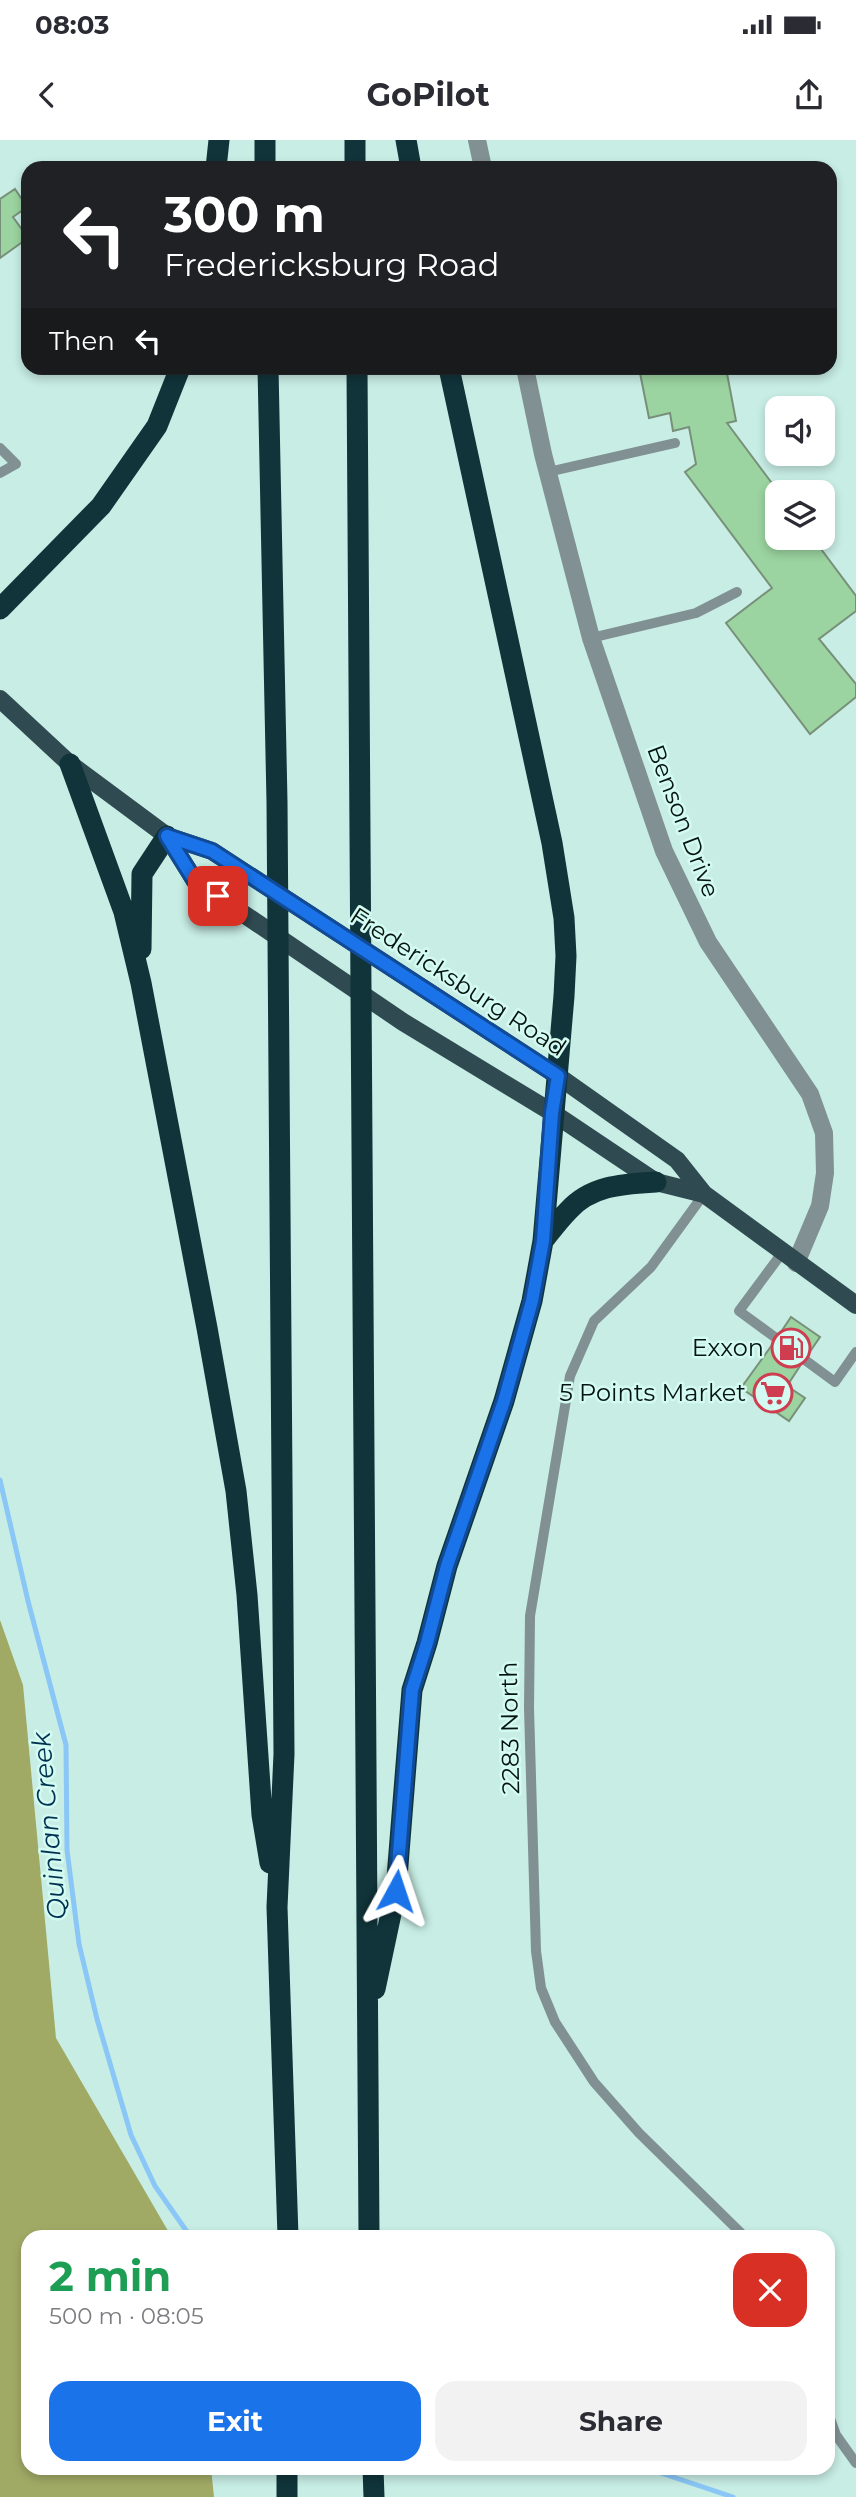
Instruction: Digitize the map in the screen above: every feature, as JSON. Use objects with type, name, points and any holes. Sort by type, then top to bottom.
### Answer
[{"type":"highway","points":[[217,161],[219,140]]},
{"type":"highway","points":[[265,140],[265,161]]},
{"type":"highway","points":[[355,140],[355,161]]},
{"type":"highway","points":[[406,140],[410,161]]},
{"type":"highway","points":[[0,609],[100,506],[157,426],[177,375]]},
{"type":"highway","points":[[268,375],[277,802],[284,1754],[277,1907],[288,2230]]},
{"type":"highway","points":[[357,375],[369,2230]]},
{"type":"highway","points":[[367,2030],[396,1891],[412,1690],[447,1566],[504,1401],[532,1301],[543,1241],[566,956],[560,887],[450,375]]},
{"type":"highway","points":[[70,764],[124,912],[141,983],[236,1491],[247,1595],[262,1815],[277,1907]]},
{"type":"highway","points":[[141,983],[142,874],[167,836]]},
{"type":"highway","points":[[543,1241],[568,1210],[584,1196],[615,1185],[656,1182]]},
{"type":"highway","points":[[287,2475],[287,2497]]},
{"type":"highway","points":[[373,2475],[374,2497]]},
{"type":"main road","name":"Fredericksburg Road","points":[[0,699],[70,764],[167,836],[212,851],[558,1076],[677,1160],[704,1194],[856,1305]]},
{"type":"main road","name":"Fredericksburg Road","points":[[167,836],[195,881],[403,1022],[552,1113],[656,1182],[704,1194]]},
{"type":"street","points":[[477,140],[482,161]]},
{"type":"street","name":"Benson Drive","points":[[527,375],[590,638],[664,851],[708,942],[810,1094],[824,1133],[825,1173],[820,1206],[789,1258]]},
{"type":"lane","points":[[548,472],[675,443]]},
{"type":"lane","points":[[0,449],[16,464],[0,474]]},
{"type":"lane","points":[[590,638],[696,612],[737,592]]},
{"type":"lane","name":"2283 North","points":[[704,1194],[651,1267],[594,1321],[570,1376],[530,1616],[529,1708],[536,1951],[541,1988],[555,2022],[594,2082],[648,2143],[738,2230]]},
{"type":"lane","points":[[776,1338],[739,1311],[789,1258]]},
{"type":"lane","points":[[805,1360],[835,1382],[856,1352]]},
{"type":"lane","points":[[835,2432],[856,2463]]},
{"type":"green space","points":[[0,1620],[23,1685],[56,2038],[168,2230],[21,2230],[21,2475],[212,2475],[214,2497],[0,2497]]},
{"type":"building","points":[[15,189],[21,198],[21,211],[13,217],[21,228],[21,243],[0,258],[0,199]]},
{"type":"building","points":[[640,375],[727,375],[736,421],[727,423],[770,480],[765,480],[765,550],[822,550],[856,596],[856,611],[819,639],[856,684],[856,697],[810,734],[726,623],[772,588],[685,472],[696,464],[689,427],[673,431],[670,413],[649,418]]},
{"type":"building","points":[[791,1317],[820,1337],[809,1353],[798,1356],[800,1366],[787,1386],[805,1398],[789,1421],[741,1388],[772,1345],[783,1342],[781,1332]]},
{"type":"waterway","name":"Quinlan Creek","points":[[0,1480],[66,1745],[67,1850],[79,1944],[97,2019],[131,2135],[155,2186],[186,2230]]},
{"type":"waterway","name":"Quinlan Creek","points":[[667,2475],[733,2497]]},
{"type":"place","name":"Exxon","points":[[791,1348]]},
{"type":"place","name":"5 Points Market","points":[[773,1393]]},
{"type":"route","points":[[218,896],[195,881],[167,836],[212,851],[558,1076],[552,1113],[543,1241],[532,1301],[504,1401],[447,1566],[412,1690],[396,1891]]}]
